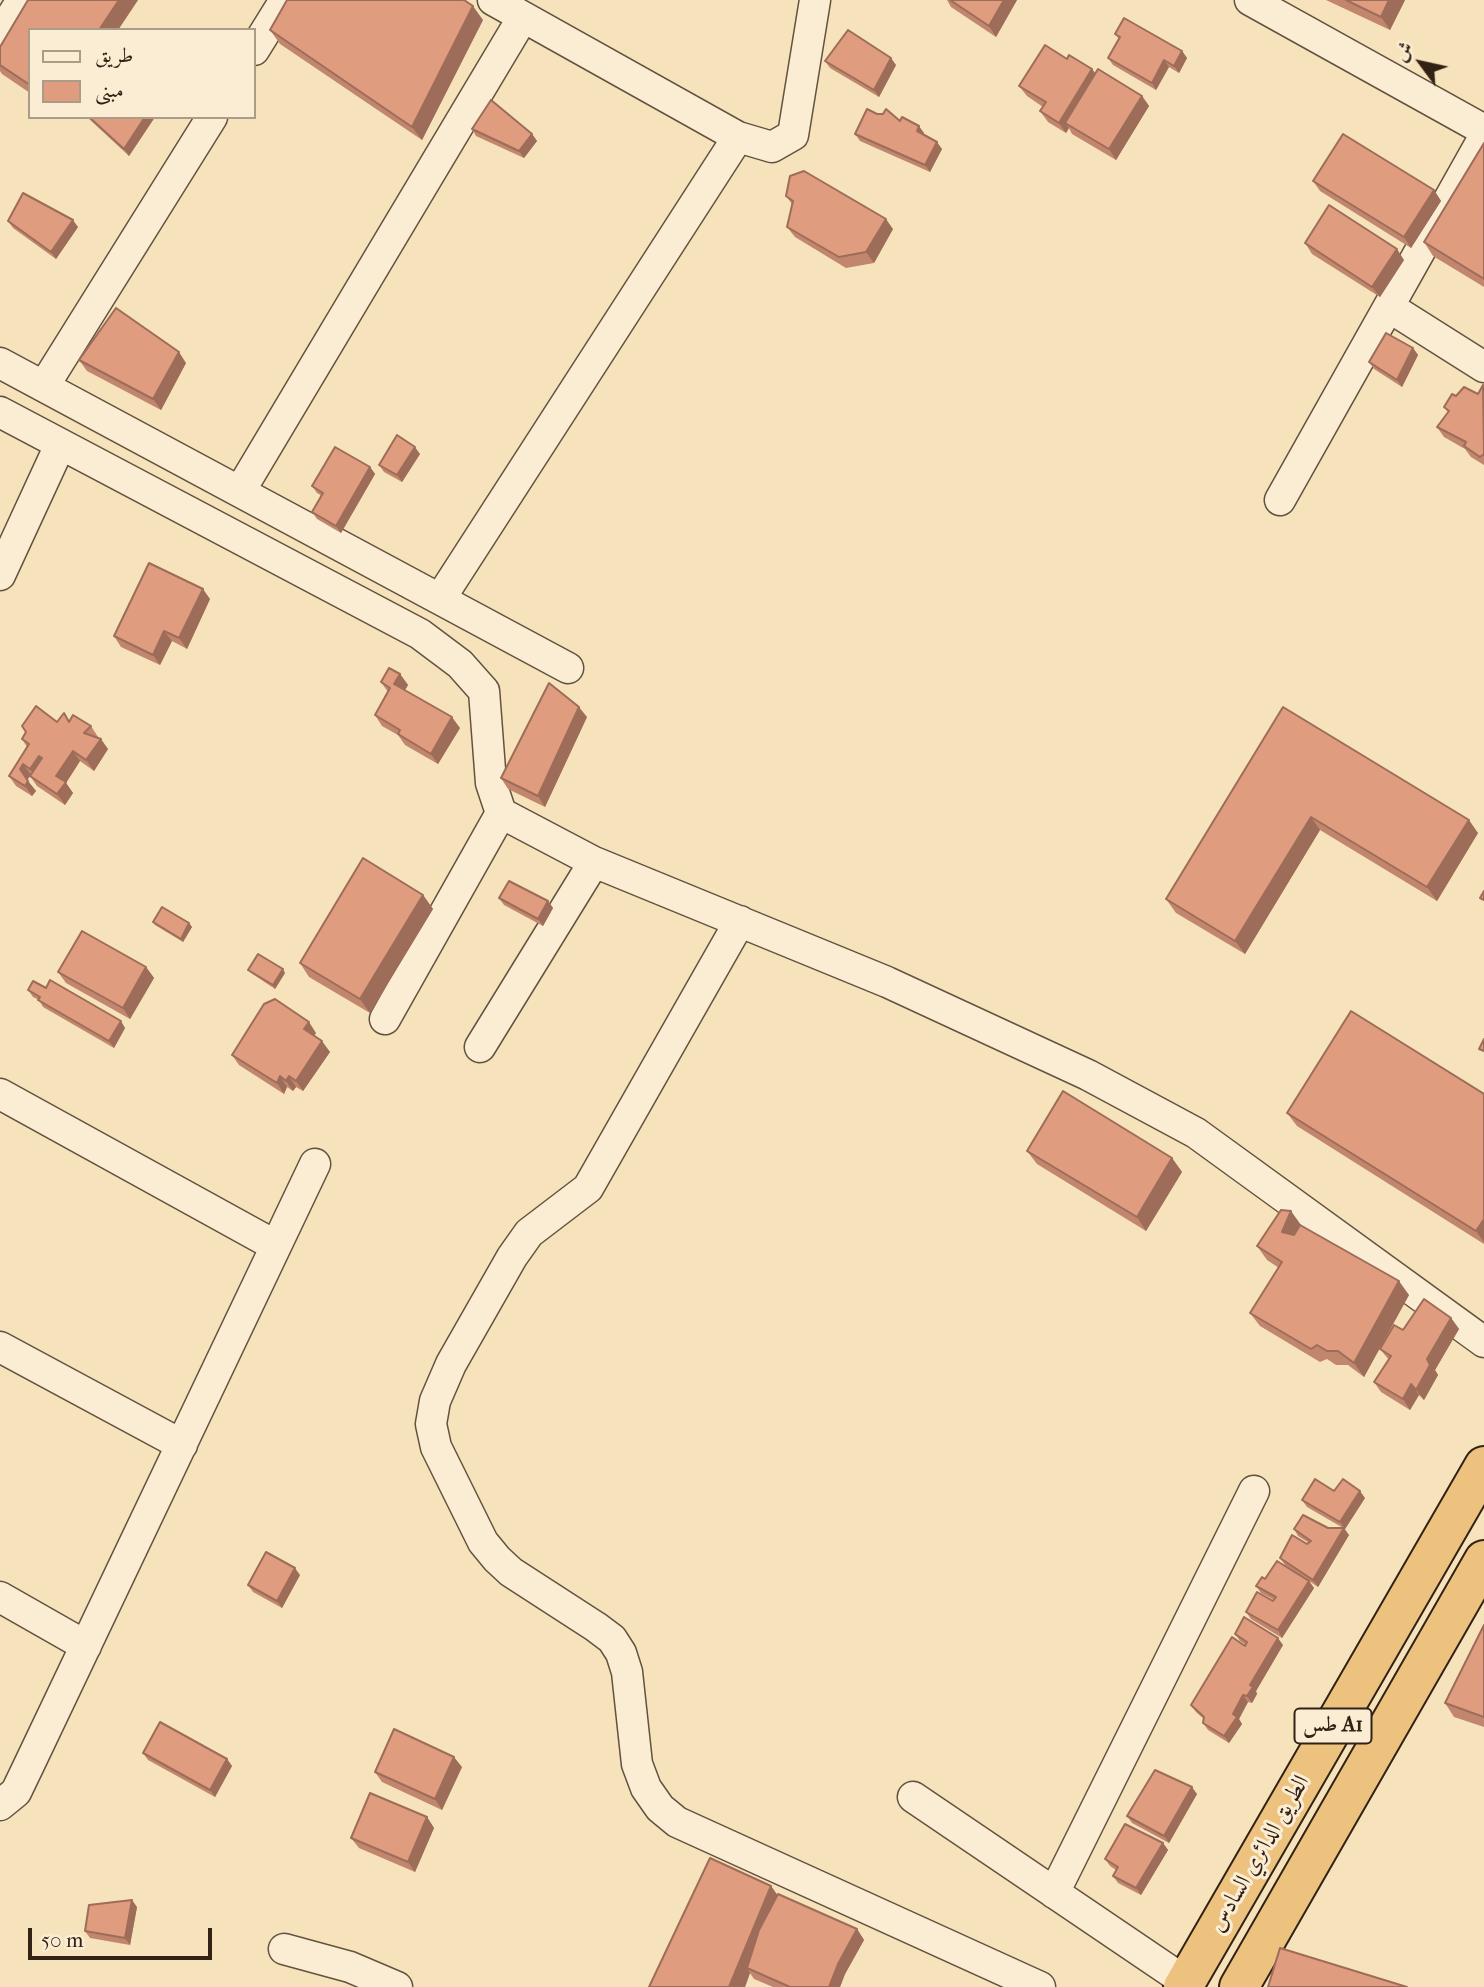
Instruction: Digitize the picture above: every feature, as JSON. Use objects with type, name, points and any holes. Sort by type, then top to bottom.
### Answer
[{"type":"highway","name":"الطريق الدائري السادس","points":[[1184,1985],[1484,1466]]},
{"type":"highway","name":"طس A1","points":[[1239,1987],[1484,1560]]},
{"type":"street","points":[[0,35],[22,0]]},
{"type":"street","points":[[256,47],[285,0]]},
{"type":"street","points":[[493,0],[738,137],[772,147],[793,135],[815,0]]},
{"type":"street","points":[[1250,0],[1484,130]]},
{"type":"street","points":[[240,491],[523,17]]},
{"type":"street","points":[[44,386],[211,119]]},
{"type":"street","points":[[440,599],[738,137]]},
{"type":"street","points":[[1280,500],[1484,137]]},
{"type":"street","points":[[1389,307],[1484,367]]},
{"type":"street","points":[[0,363],[568,668]]},
{"type":"street","points":[[0,412],[420,634],[460,664],[484,691],[491,783],[501,813],[594,862],[887,982],[1088,1074],[1196,1133],[1484,1342]]},
{"type":"street","points":[[0,575],[60,445]]},
{"type":"street","points":[[386,1019],[501,813]]},
{"type":"street","points":[[480,1047],[594,862]]},
{"type":"street","points":[[740,921],[588,1188],[529,1233],[512,1256],[452,1364],[435,1401],[431,1424],[436,1447],[483,1542],[497,1559],[511,1572],[612,1639],[627,1672],[637,1764],[646,1788],[660,1808],[677,1822],[1040,1987]]},
{"type":"street","points":[[0,1094],[276,1247]]},
{"type":"street","points":[[0,1805],[16,1792],[315,1164]]},
{"type":"street","points":[[0,1347],[181,1445]]},
{"type":"street","points":[[1054,1893],[1254,1491]]},
{"type":"street","points":[[0,1597],[86,1646]]},
{"type":"street","points":[[913,1797],[1184,1985]]},
{"type":"street","points":[[284,1950],[351,1967],[397,1987]]},
{"type":"building","points":[[28,0],[119,0],[100,28],[28,28],[28,84],[0,65],[0,47]]},
{"type":"building","points":[[287,0],[464,0],[473,6],[412,127],[270,30]]},
{"type":"building","points":[[950,0],[1004,0],[989,26]]},
{"type":"building","points":[[1346,0],[1389,0],[1381,17]]},
{"type":"building","points":[[1124,18],[1182,51],[1174,66],[1164,60],[1152,83],[1108,58],[1120,37],[1115,34]]},
{"type":"building","points":[[848,30],[891,58],[874,90],[825,61]]},
{"type":"building","points":[[1045,45],[1067,59],[1069,55],[1092,69],[1059,123],[1040,111],[1046,102],[1019,86]]},
{"type":"building","points":[[1098,69],[1142,96],[1109,149],[1065,123]]},
{"type":"building","points":[[491,100],[532,134],[519,151],[472,129]]},
{"type":"building","points":[[867,109],[883,114],[886,109],[900,121],[902,117],[919,126],[917,131],[937,142],[925,165],[855,134]]},
{"type":"building","points":[[91,119],[144,119],[124,149]]},
{"type":"building","points":[[1343,134],[1434,190],[1404,237],[1313,181]]},
{"type":"building","points":[[1484,143],[1484,279],[1424,242]]},
{"type":"building","points":[[804,171],[886,219],[866,252],[839,257],[787,227],[793,201],[786,196],[790,176]]},
{"type":"building","points":[[23,193],[73,220],[51,252],[8,221]]},
{"type":"building","points":[[1329,205],[1397,249],[1372,287],[1305,243]]},
{"type":"building","points":[[116,308],[179,352],[153,399],[79,360]]},
{"type":"building","points":[[1386,333],[1413,348],[1397,380],[1369,362]]},
{"type":"building","points":[[1483,385],[1484,454],[1480,457],[1464,446],[1466,442],[1437,427],[1449,411],[1444,407],[1452,394],[1456,396],[1464,387],[1478,394]]},
{"type":"building","points":[[397,435],[415,447],[397,475],[379,465]]},
{"type":"building","points":[[335,447],[370,467],[336,526],[312,512],[323,493],[312,486]]},
{"type":"building","points":[[149,563],[203,589],[179,638],[164,631],[153,655],[114,636]]},
{"type":"building","points":[[389,668],[400,674],[394,684],[452,717],[431,754],[398,734],[400,730],[375,715],[390,688],[381,682]]},
{"type":"building","points":[[549,683],[579,707],[538,796],[501,778]]},
{"type":"building","points":[[36,706],[57,722],[64,713],[69,722],[73,715],[91,726],[84,733],[101,739],[86,760],[73,751],[56,776],[66,782],[57,794],[30,776],[42,758],[39,756],[30,769],[23,764],[20,769],[28,781],[25,786],[9,776],[29,744],[22,739],[26,732],[22,726]]},
{"type":"building","points":[[1283,707],[1469,820],[1427,887],[1311,817],[1235,941],[1166,899]]},
{"type":"building","points":[[363,858],[423,895],[360,999],[300,963]]},
{"type":"building","points":[[509,881],[548,901],[538,919],[499,898]]},
{"type":"building","points":[[162,907],[189,923],[181,939],[153,922]]},
{"type":"building","points":[[82,931],[146,967],[123,1008],[58,972]]},
{"type":"building","points":[[258,954],[283,969],[273,985],[248,970]]},
{"type":"building","points":[[50,980],[121,1021],[109,1041],[38,1000],[40,997],[28,990],[33,981],[46,988]]},
{"type":"building","points":[[275,999],[309,1022],[304,1029],[322,1041],[296,1081],[289,1076],[286,1081],[280,1076],[277,1083],[232,1055],[264,1004]]},
{"type":"building","points":[[1351,1011],[1484,1094],[1484,1219],[1476,1231],[1287,1113]]},
{"type":"building","points":[[1063,1091],[1172,1158],[1137,1217],[1027,1151]]},
{"type":"building","points":[[1281,1210],[1291,1211],[1282,1232],[1294,1235],[1300,1225],[1399,1281],[1354,1363],[1338,1351],[1327,1351],[1317,1345],[1311,1349],[1250,1313],[1282,1262],[1257,1246]]},
{"type":"building","points":[[1424,1299],[1451,1318],[1427,1359],[1430,1365],[1416,1390],[1411,1384],[1403,1399],[1374,1382],[1391,1356],[1380,1349],[1394,1325],[1403,1330]]},
{"type":"building","points":[[1315,1479],[1334,1491],[1343,1479],[1360,1491],[1340,1522],[1302,1500]]},
{"type":"building","points":[[1303,1515],[1328,1528],[1344,1528],[1313,1580],[1280,1558],[1292,1535],[1307,1544],[1311,1541],[1294,1529]]},
{"type":"building","points":[[266,1552],[295,1568],[277,1601],[248,1585]]},
{"type":"building","points":[[1277,1561],[1309,1581],[1278,1630],[1246,1612],[1257,1592],[1273,1601],[1276,1597],[1256,1586],[1262,1577],[1265,1579]]},
{"type":"building","points":[[1244,1617],[1278,1638],[1250,1685],[1253,1687],[1247,1696],[1243,1695],[1233,1714],[1237,1717],[1224,1736],[1203,1723],[1204,1717],[1191,1705],[1232,1637],[1245,1646],[1247,1642],[1235,1634]]},
{"type":"building","points":[[1484,1625],[1484,1717],[1445,1703]]},
{"type":"building","points":[[160,1722],[227,1759],[210,1790],[143,1753]]},
{"type":"building","points":[[394,1729],[454,1757],[435,1799],[375,1772]]},
{"type":"building","points":[[1155,1770],[1192,1787],[1164,1836],[1127,1816]]},
{"type":"building","points":[[370,1793],[427,1817],[408,1862],[351,1838]]},
{"type":"building","points":[[1125,1824],[1163,1843],[1136,1888],[1113,1876],[1118,1867],[1105,1859]]},
{"type":"building","points":[[710,1858],[771,1886],[729,1987],[649,1987]]},
{"type":"building","points":[[778,1894],[857,1929],[829,1987],[790,1987],[747,1968],[759,1930]]},
{"type":"building","points":[[132,1900],[125,1938],[85,1931],[89,1905]]},
{"type":"building","points":[[1280,1948],[1407,1987],[1268,1987]]}]
